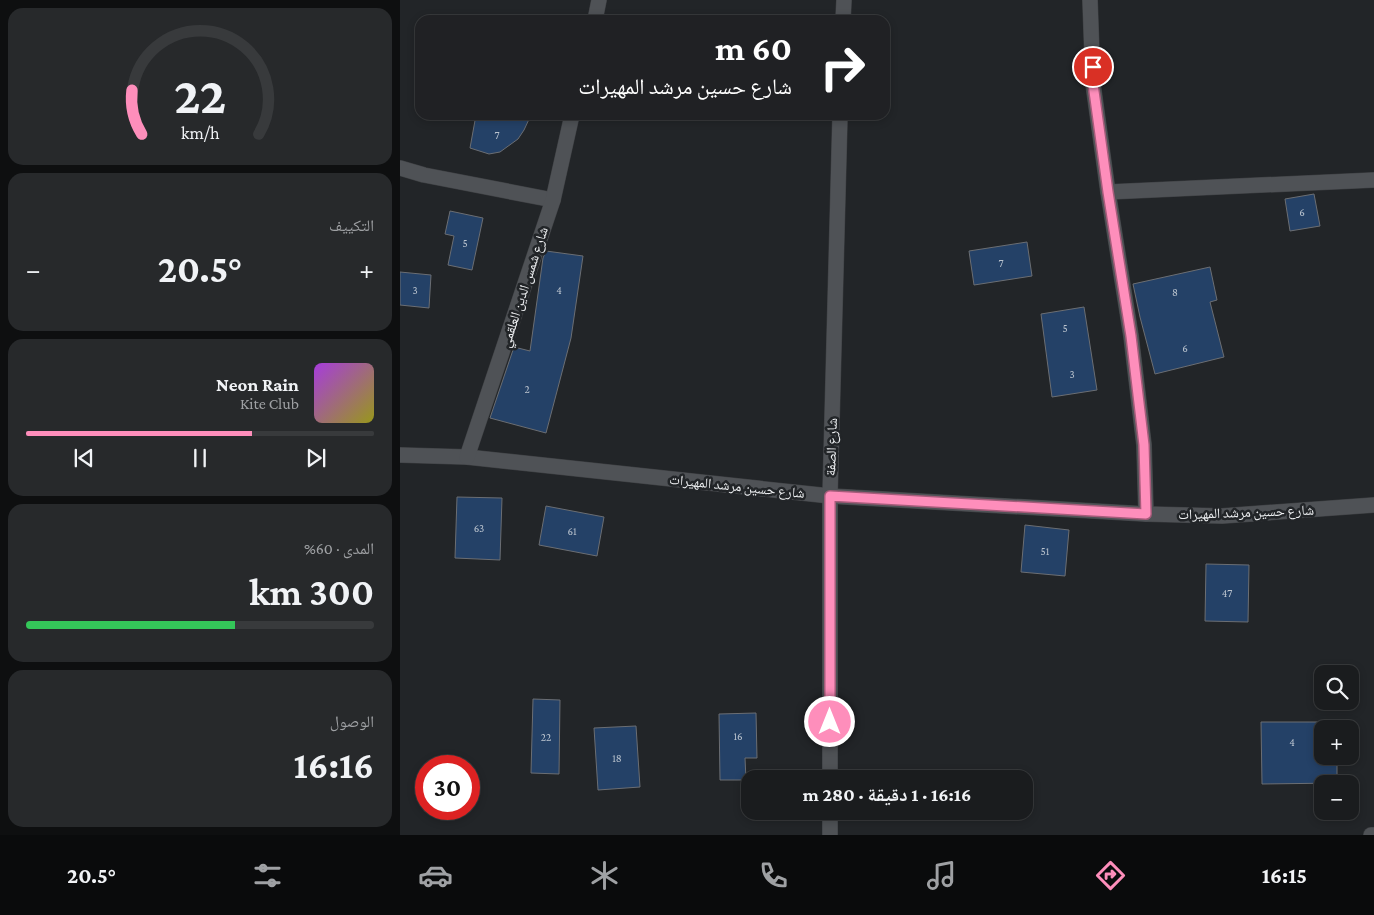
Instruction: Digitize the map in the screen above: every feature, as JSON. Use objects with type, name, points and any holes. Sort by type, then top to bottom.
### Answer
[{"type":"street","points":[[596,15],[599,0]]},
{"type":"street","points":[[843,15],[844,0]]},
{"type":"street","points":[[1090,0],[1093,84],[1132,346],[1144,445],[1146,514]]},
{"type":"street","name":"شارع شمس الدين العلقمي","points":[[467,457],[553,200],[571,120]]},
{"type":"street","name":"شارع الصفة","points":[[830,770],[830,496],[840,120]]},
{"type":"street","points":[[400,168],[553,200]]},
{"type":"street","points":[[1108,192],[1374,180]]},
{"type":"street","name":"شارع حسين مرشد المهيرات","points":[[400,455],[467,457],[830,496],[1146,514],[1222,516],[1374,505]]},
{"type":"street","points":[[830,820],[830,835]]},
{"type":"building","points":[[475,120],[529,120],[518,139],[500,152],[489,154],[470,148]]},
{"type":"building","points":[[1314,194],[1320,226],[1290,231],[1285,199]]},
{"type":"building","points":[[450,211],[483,218],[472,270],[448,265],[454,236],[445,234]]},
{"type":"building","points":[[1027,242],[1032,276],[974,285],[969,251]]},
{"type":"building","points":[[546,251],[583,256],[571,338],[546,433],[490,418],[514,347],[530,351],[543,258]]},
{"type":"building","points":[[1210,267],[1217,300],[1210,302],[1224,357],[1155,374],[1133,284]]},
{"type":"building","points":[[400,272],[431,275],[429,308],[400,305]]},
{"type":"building","points":[[1084,307],[1097,390],[1052,397],[1041,314]]},
{"type":"building","points":[[457,497],[502,498],[500,560],[455,558]]},
{"type":"building","points":[[546,506],[604,517],[597,556],[539,545]]},
{"type":"building","points":[[1025,525],[1069,530],[1065,576],[1021,572]]},
{"type":"building","points":[[1206,564],[1249,565],[1248,622],[1205,621]]},
{"type":"building","points":[[533,699],[560,700],[559,774],[531,773]]},
{"type":"building","points":[[756,713],[757,758],[745,758],[746,770],[741,770],[741,780],[720,780],[719,714]]},
{"type":"building","points":[[1261,722],[1314,722],[1314,765],[1337,765],[1337,775],[1314,775],[1314,783],[1262,784]]},
{"type":"building","points":[[636,726],[640,787],[598,790],[594,728]]},
{"type":"route","points":[[830,722],[830,496],[1146,514],[1144,445],[1131,336],[1093,84],[1093,67]]}]
